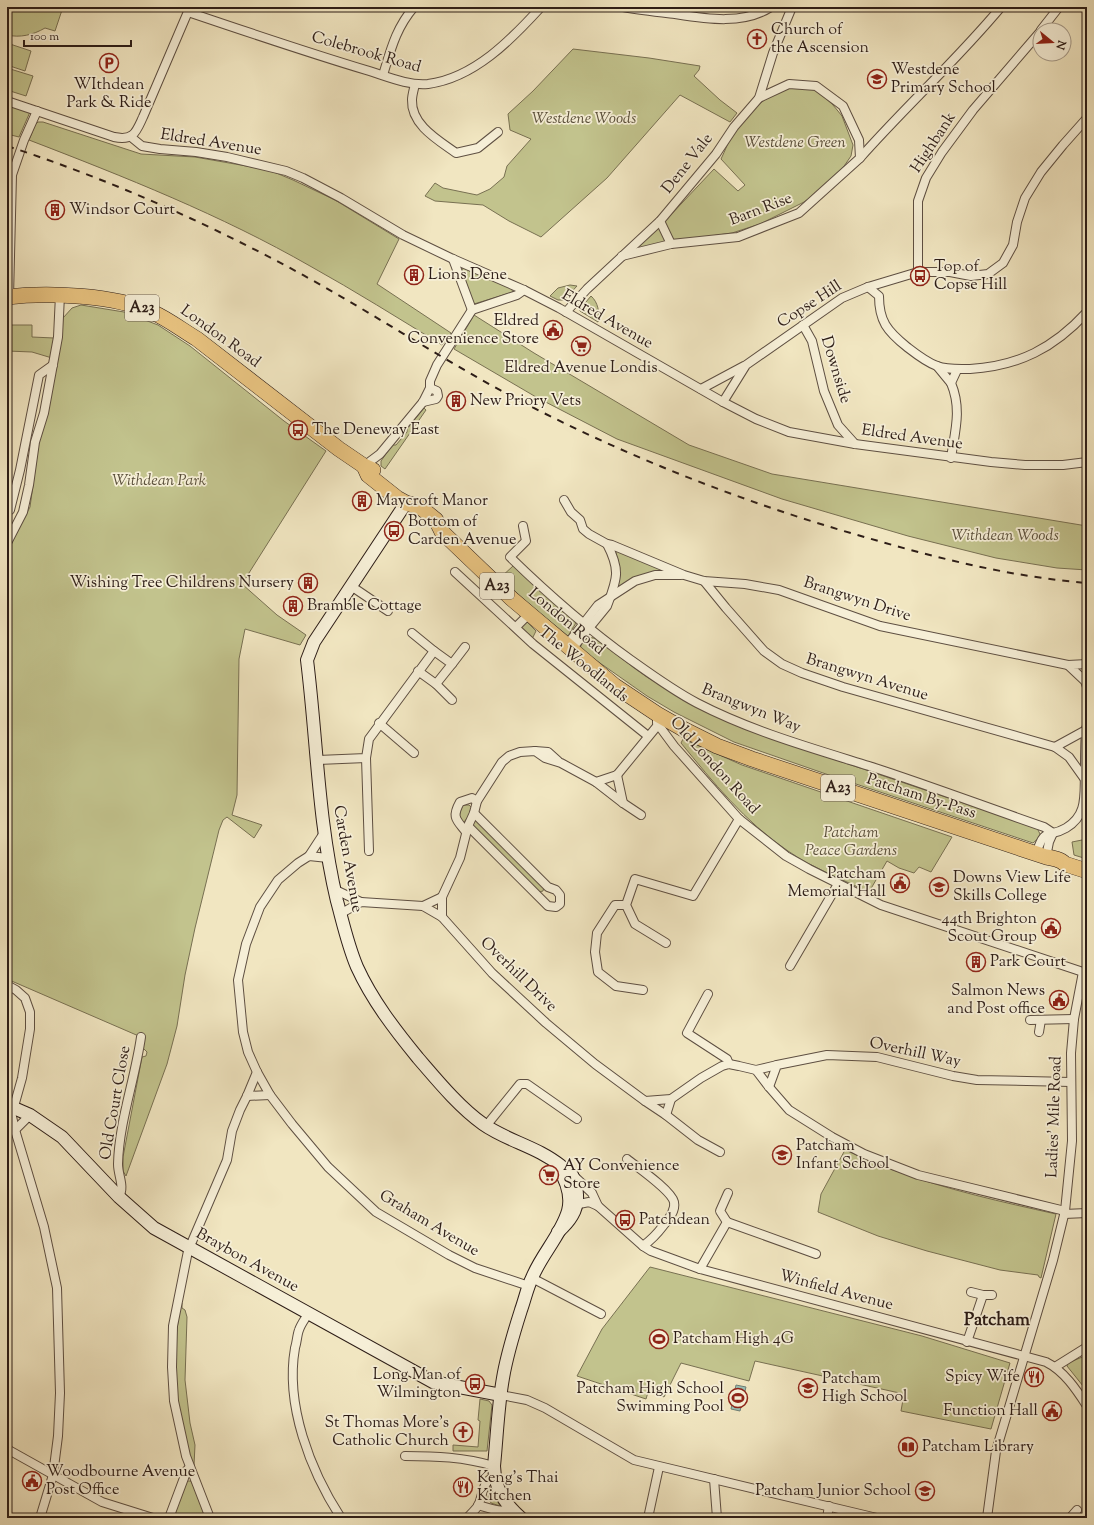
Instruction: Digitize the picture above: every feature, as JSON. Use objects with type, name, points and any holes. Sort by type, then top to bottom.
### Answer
[{"type":"highway","name":"London Road","points":[[8,297],[60,295],[104,299],[129,304],[152,312],[172,322],[197,339],[287,409],[370,469],[368,475],[397,498],[406,503],[413,513],[432,528],[442,532],[512,600],[614,686],[658,720]]},
{"type":"highway","name":"Patcham By-Pass","points":[[658,720],[717,746],[752,759],[1063,861],[1066,864],[1087,871]]},
{"type":"street","points":[[382,75],[398,28],[404,18],[414,7]]},
{"type":"street","name":"Colebrook Road","points":[[189,10],[382,75],[415,84],[439,82],[473,68],[524,26],[540,7]]},
{"type":"street","points":[[626,7],[708,19],[747,17],[771,7]]},
{"type":"street","name":"Barn Rise","points":[[622,256],[671,244],[738,237],[799,213],[860,158],[901,113],[943,72],[1001,7]]},
{"type":"street","name":"Highbank","points":[[1048,22],[1059,7]]},
{"type":"street","name":"Dene Vale","points":[[566,312],[622,256],[660,221],[716,154],[734,127],[759,98],[772,53],[790,9]]},
{"type":"street","points":[[7,101],[114,137],[124,139],[131,137],[140,124],[189,10]]},
{"type":"street","name":"Highbank","points":[[918,272],[918,202],[926,178],[942,152],[973,110],[1032,41]]},
{"type":"street","points":[[415,84],[412,99],[414,115],[428,132],[456,153],[478,148],[498,132]]},
{"type":"street","points":[[759,98],[789,84],[816,86],[843,106],[859,140],[860,158]]},
{"type":"street","points":[[8,297],[12,175],[24,140],[39,111]]},
{"type":"street","name":"Copse Hill","points":[[701,389],[746,365],[842,298],[868,287],[887,280],[918,272],[943,271],[971,276],[988,274],[1003,263],[1013,245],[1017,222],[1025,198],[1041,172],[1087,118]]},
{"type":"street","name":"Eldred Avenue","points":[[131,137],[142,146],[228,157],[286,171],[342,198],[403,234],[453,259],[524,290],[566,312],[723,402],[756,419],[789,432],[855,444],[951,458],[1024,465],[1063,465],[1087,462]]},
{"type":"street","points":[[859,140],[874,142]]},
{"type":"street","points":[[660,221],[671,244]]},
{"type":"street","points":[[453,259],[472,310]]},
{"type":"street","points":[[887,280],[879,296],[881,318],[887,326],[900,341],[919,356],[937,366],[957,370],[1006,364],[1030,356],[1057,341],[1074,327],[1087,312]]},
{"type":"street","points":[[868,287],[879,296]]},
{"type":"street","points":[[370,469],[380,454],[423,402],[430,388],[430,381],[437,365],[472,310],[517,295],[524,290]]},
{"type":"street","points":[[7,543],[23,512],[29,485],[35,442],[44,413],[58,337],[60,295]]},
{"type":"street","name":"Downside","points":[[803,325],[812,341],[824,391],[838,425],[855,444]]},
{"type":"street","points":[[10,510],[20,470],[39,375],[53,365]]},
{"type":"street","name":"Copse Hill","points":[[723,402],[746,365]]},
{"type":"street","points":[[937,366],[951,383],[956,394],[958,408],[951,458]]},
{"type":"street","points":[[951,383],[957,370]]},
{"type":"street","name":"Downside","points":[[834,440],[838,425]]},
{"type":"street","points":[[370,469],[376,464],[380,454]]},
{"type":"street","name":"Brangwyn Drive","points":[[564,500],[571,512],[580,520],[583,529],[589,534],[607,544],[612,544],[684,575],[704,581],[745,584],[779,590],[880,626],[1068,665],[1087,664]]},
{"type":"street","name":"Carden Avenue","points":[[406,503],[314,642],[307,660],[324,833],[340,914],[356,966],[367,987],[387,1018],[418,1058],[463,1108],[486,1126],[553,1160],[571,1174]]},
{"type":"street","name":"Brangwyn Way","points":[[523,526],[526,541],[510,557],[540,587],[586,626],[653,676],[696,703],[771,735],[895,775],[1044,827],[1053,833]]},
{"type":"street","points":[[607,544],[614,557],[617,572],[610,597]]},
{"type":"street","points":[[455,572],[516,627]]},
{"type":"street","name":"Brangwyn Drive","points":[[569,648],[586,626],[598,605],[635,581],[655,575],[684,575]]},
{"type":"street","name":"Brangwyn Avenue","points":[[704,581],[764,651],[782,664],[802,673],[843,687],[1055,747],[1069,757],[1084,778]]},
{"type":"street","points":[[351,586],[388,611]]},
{"type":"street","name":"The Woodlands","points":[[529,614],[516,627],[533,644],[648,736]]},
{"type":"street","points":[[412,633],[452,664]]},
{"type":"street","points":[[436,684],[466,647]]},
{"type":"street","points":[[368,851],[366,758],[369,739],[379,723],[434,651]]},
{"type":"street","points":[[1068,665],[1084,681],[1087,687]]},
{"type":"street","points":[[418,671],[436,684],[452,700]]},
{"type":"street","points":[[596,782],[617,775],[648,736],[658,720]]},
{"type":"street","name":"Old London Road","points":[[658,720],[674,746],[739,819],[786,856],[881,905],[1085,972]]},
{"type":"street","points":[[379,723],[414,753]]},
{"type":"street","points":[[1055,747],[1086,728]]},
{"type":"street","points":[[1041,855],[1039,844],[1044,836],[1066,828],[1078,816],[1084,804],[1086,728]]},
{"type":"street","points":[[442,917],[442,897],[460,858],[467,829],[474,813],[477,801],[502,762],[509,756],[520,752],[548,752],[561,762],[596,782],[641,815]]},
{"type":"street","points":[[318,760],[366,758]]},
{"type":"street","points":[[617,775],[623,802]]},
{"type":"street","points":[[474,813],[548,887],[556,890],[560,895],[560,904],[556,907],[548,906],[487,844],[456,820],[455,811],[460,802],[472,798],[477,801]]},
{"type":"street","points":[[666,942],[635,924],[626,905],[635,879],[693,896],[739,819]]},
{"type":"street","name":"Graham Avenue","points":[[324,833],[309,856],[278,880],[260,907],[246,944],[238,980],[243,1032],[248,1052],[270,1095],[328,1167],[376,1212],[449,1255],[475,1268],[530,1282],[601,1314]]},
{"type":"street","points":[[487,844],[496,836]]},
{"type":"street","points":[[309,856],[328,858]]},
{"type":"street","points":[[790,966],[838,884]]},
{"type":"street","points":[[540,897],[548,887]]},
{"type":"street","name":"Overhill Drive","points":[[335,891],[361,902],[423,906],[442,917],[492,973],[546,1023],[595,1064],[698,1140],[720,1152]]},
{"type":"street","points":[[423,906],[442,897]]},
{"type":"street","points":[[340,914],[361,902]]},
{"type":"street","points":[[626,905],[615,905],[597,933],[595,952],[598,972],[616,986],[643,990]]},
{"type":"street","name":"Ladies' Mile Road","points":[[987,1518],[996,1451],[1053,1260],[1064,1212],[1072,1142],[1071,1053],[1074,1019],[1085,972]]},
{"type":"street","points":[[7,985],[16,990],[25,998],[30,1012],[30,1029],[22,1078],[10,1106],[15,1130],[44,1228],[57,1288],[60,1393],[58,1436],[53,1475],[40,1518]]},
{"type":"street","points":[[708,994],[687,1033],[727,1059],[729,1064]]},
{"type":"street","points":[[1030,1020],[1074,1019]]},
{"type":"street","points":[[1039,1032],[1041,1020]]},
{"type":"street","name":"Old Court Close","points":[[119,1197],[122,1189],[118,1165],[121,1135],[141,1037]]},
{"type":"street","name":"Overhill Way","points":[[776,1065],[826,1055],[877,1057],[953,1076],[977,1080],[1071,1082]]},
{"type":"street","points":[[645,1100],[671,1099],[701,1078],[722,1066],[729,1064],[756,1070],[776,1065]]},
{"type":"street","points":[[769,1087],[776,1065]]},
{"type":"street","points":[[756,1070],[789,1110],[832,1137],[864,1154],[918,1175],[1064,1212],[1087,1213]]},
{"type":"street","points":[[210,1518],[190,1468],[174,1401],[172,1349],[173,1326],[189,1248],[227,1160],[232,1131],[257,1072]]},
{"type":"street","points":[[486,1126],[520,1084],[527,1084],[577,1119]]},
{"type":"street","points":[[247,1096],[270,1095]]},
{"type":"street","points":[[666,1115],[671,1099]]},
{"type":"street","name":"Braybon Avenue","points":[[10,1106],[30,1115],[62,1137],[119,1197],[154,1228],[433,1382],[501,1395]]},
{"type":"street","points":[[15,1130],[30,1115]]},
{"type":"street","points":[[575,1200],[585,1196],[596,1202],[643,1246],[650,1241],[673,1211],[674,1202],[670,1193],[627,1159]]},
{"type":"street","points":[[553,1160],[575,1200]]},
{"type":"street","points":[[571,1174],[589,1190],[596,1202]]},
{"type":"street","points":[[521,1518],[512,1509],[498,1490],[494,1471],[503,1377],[512,1340],[530,1282],[558,1232],[565,1226],[574,1213],[577,1186],[571,1174]]},
{"type":"street","points":[[728,1192],[720,1211],[727,1222],[816,1254]]},
{"type":"street","points":[[700,1269],[727,1222]]},
{"type":"street","name":"Winfield Avenue","points":[[643,1246],[651,1251],[700,1269],[1046,1362],[1055,1367]]},
{"type":"street","points":[[971,1292],[983,1295],[992,1295]]},
{"type":"street","points":[[967,1342],[983,1295]]},
{"type":"street","points":[[308,1314],[299,1330],[294,1359],[293,1392],[302,1433],[315,1472],[341,1518]]},
{"type":"street","points":[[1087,1347],[1055,1367],[1068,1380],[1087,1406]]},
{"type":"street","points":[[501,1395],[527,1400],[548,1410],[634,1460],[878,1518]]},
{"type":"street","points":[[7,1449],[102,1502],[135,1515],[153,1518]]},
{"type":"street","points":[[405,1456],[443,1456],[469,1459],[494,1471]]},
{"type":"street","points":[[648,1518],[659,1466]]},
{"type":"street","points":[[169,1518],[187,1470],[190,1468]]},
{"type":"street","points":[[468,1518],[478,1506],[486,1483],[491,1478],[494,1471]]},
{"type":"street","points":[[714,1479],[716,1518]]},
{"type":"street","points":[[478,1506],[498,1510],[512,1509]]},
{"type":"street","points":[[827,1518],[829,1506]]},
{"type":"green space","points":[[7,7],[63,7],[55,31],[45,28],[31,34],[17,36],[7,35]]},
{"type":"green space","points":[[7,43],[31,51],[25,71],[7,65]]},
{"type":"green space","name":"Westdene Woods","points":[[573,49],[700,66],[699,70],[694,76],[720,100],[737,113],[730,122],[680,95],[607,178],[541,237],[509,221],[483,205],[435,201],[425,196],[435,183],[443,188],[477,195],[490,189],[504,177],[507,166],[531,139],[510,130],[508,114],[533,91]]},
{"type":"green space","points":[[7,68],[33,76],[26,96],[7,90]]},
{"type":"green space","name":"Westdene Green","points":[[797,87],[817,90],[842,116],[853,145],[851,156],[838,175],[820,191],[804,202],[760,224],[732,233],[661,243],[635,250],[666,220],[714,169],[738,191],[745,185],[721,159],[731,137],[745,118],[760,103],[787,89]]},
{"type":"green space","points":[[7,105],[30,112],[19,137],[7,134]]},
{"type":"green space","points":[[38,122],[43,122],[141,154],[195,157],[269,170],[335,200],[399,239],[377,284],[451,333],[442,345],[327,275],[242,230],[207,213],[137,183],[29,140],[35,125]]},
{"type":"green space","points":[[463,268],[511,288],[513,292],[474,304],[461,271]]},
{"type":"green space","points":[[570,285],[577,286],[564,300],[558,300],[550,296],[558,288]]},
{"type":"green space","points":[[591,296],[598,308],[598,322],[580,311]]},
{"type":"green space","name":"Withdean Park","points":[[81,305],[124,312],[158,325],[190,346],[284,421],[326,451],[242,584],[277,615],[306,635],[300,645],[245,629],[239,659],[237,795],[232,815],[262,825],[254,838],[227,817],[223,820],[219,830],[195,928],[185,975],[177,1026],[167,1064],[126,1176],[123,1171],[123,1157],[142,1057],[146,1056],[147,1052],[143,1048],[141,1037],[7,979],[7,552],[30,507],[39,441],[63,318],[72,308]]},
{"type":"green space","name":"Withdean Woods","points":[[474,315],[534,353],[689,445],[772,474],[1087,526],[1087,570],[1057,568],[996,558],[908,536],[782,499],[617,439],[536,397],[454,349]]},
{"type":"green space","points":[[7,325],[32,325],[32,337],[54,338],[52,358],[32,352],[7,351]]},
{"type":"green space","points":[[424,408],[426,410],[385,469],[381,466],[381,461],[392,445],[396,445],[407,432],[407,429]]},
{"type":"green space","points":[[615,550],[663,570],[639,577],[617,589],[620,568]]},
{"type":"green space","points":[[513,566],[576,623],[568,636],[500,578]]},
{"type":"green space","points":[[527,622],[536,631],[532,639],[521,626]]},
{"type":"green space","points":[[588,637],[594,638],[647,677],[704,711],[754,732],[1037,828],[1041,836],[1033,843],[734,742],[674,712],[647,696],[580,649],[582,642]]},
{"type":"green space","name":"Patcham Peace Gardens","points":[[683,739],[742,765],[952,837],[931,872],[919,867],[914,873],[899,868],[887,861],[869,892],[807,863],[772,840],[730,801],[681,743]]},
{"type":"green space","points":[[462,805],[469,805],[472,808],[464,822],[460,821],[459,817]]},
{"type":"green space","points":[[476,821],[544,887],[543,891],[539,892],[473,827],[472,824]]},
{"type":"green space","points":[[1087,839],[1087,859],[1074,855],[1072,842]]},
{"type":"green space","points":[[845,1150],[890,1169],[935,1184],[1056,1214],[1041,1278],[1038,1275],[1000,1270],[927,1251],[878,1236],[818,1212],[821,1194]]},
{"type":"green space","points":[[650,1267],[922,1336],[1010,1363],[991,1429],[901,1411],[904,1394],[755,1361],[749,1381],[681,1363],[664,1397],[649,1389],[646,1399],[577,1376],[602,1329]]},
{"type":"green space","points":[[181,1303],[187,1317],[185,1380],[190,1423],[195,1445],[194,1465],[192,1466],[181,1422],[176,1392],[174,1361]]},
{"type":"green space","points":[[1087,1355],[1087,1391],[1067,1366],[1068,1363]]},
{"type":"green space","points":[[480,1399],[489,1401],[492,1405],[487,1451],[453,1451],[453,1445],[478,1447]]},
{"type":"green space","points":[[186,1481],[191,1481],[208,1518],[172,1518]]},
{"type":"green space","points":[[490,1487],[500,1506],[491,1503],[488,1498]]},
{"type":"water","name":"Patcham High School Swimming Pool","points":[[736,1385],[746,1387],[740,1411],[731,1409]]},
{"type":"railway","points":[[7,146],[109,183],[175,211],[241,242],[337,294],[464,370],[528,405],[611,445],[695,480],[781,511],[895,546],[1004,572],[1087,583]]},
{"type":"place","name":"Church of the Ascension","points":[[757,39]]},
{"type":"place","name":"WIthdean Park & Ride","points":[[109,63]]},
{"type":"place","name":"Westdene Primary School","points":[[877,79]]},
{"type":"place","name":"Windsor Court","points":[[55,210]]},
{"type":"place","name":"Lions Dene","points":[[414,275]]},
{"type":"place","name":"Top of Copse Hill","points":[[920,276]]},
{"type":"place","name":"Eldred Convenience Store","points":[[553,330]]},
{"type":"place","name":"Eldred Avenue Londis","points":[[581,346]]},
{"type":"place","name":"New Priory Vets","points":[[456,401]]},
{"type":"place","name":"The Deneway East","points":[[298,430]]},
{"type":"place","name":"Maycroft Manor","points":[[362,501]]},
{"type":"place","name":"Bottom of Carden Avenue","points":[[394,531]]},
{"type":"place","name":"Wishing Tree Childrens Nursery","points":[[308,583]]},
{"type":"place","name":"Bramble Cottage","points":[[293,606]]},
{"type":"place","name":"Patcham Memorial Hall","points":[[900,883]]},
{"type":"place","name":"Downs View Life Skills College","points":[[939,887]]},
{"type":"place","name":"44th Brighton Scout Group","points":[[1051,928]]},
{"type":"place","name":"Park Court","points":[[976,962]]},
{"type":"place","name":"Salmon News and Post office","points":[[1059,1000]]},
{"type":"place","name":"Patcham Infant School","points":[[782,1155]]},
{"type":"place","name":"AY Convenience Store","points":[[549,1175]]},
{"type":"place","name":"Patchdean","points":[[625,1220]]},
{"type":"place","name":"Patcham High 4G","points":[[659,1339]]},
{"type":"place","name":"Spicy Wife","points":[[1034,1377]]},
{"type":"place","name":"Long Man of Wilmington","points":[[475,1384]]},
{"type":"place","name":"Patcham High School","points":[[808,1388]]},
{"type":"place","name":"Patcham High School Swimming Pool","points":[[738,1398]]},
{"type":"place","name":"Function Hall","points":[[1052,1411]]},
{"type":"place","name":"St Thomas More's Catholic Church","points":[[463,1432]]},
{"type":"place","name":"Patcham Library","points":[[908,1447]]},
{"type":"place","name":"Woodbourne Avenue Post Office","points":[[32,1481]]},
{"type":"place","name":"Keng's Thai Kitchen","points":[[463,1487]]},
{"type":"place","name":"Patcham Junior School","points":[[925,1491]]},
{"type":"district","name":"Patcham","points":[[997,1321]]}]
